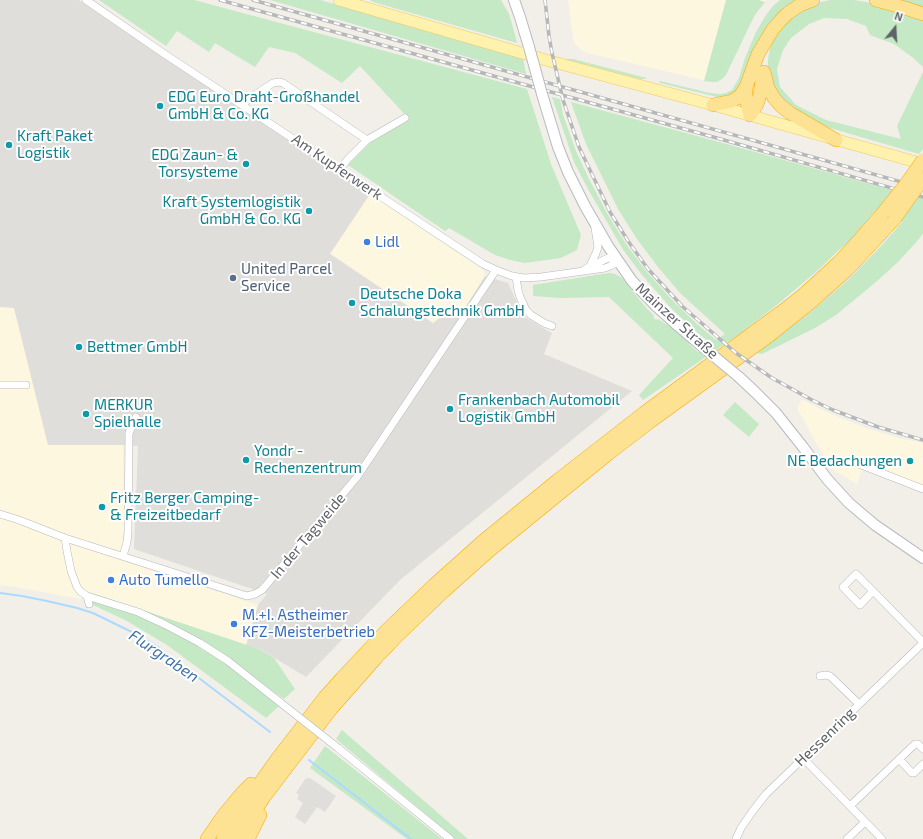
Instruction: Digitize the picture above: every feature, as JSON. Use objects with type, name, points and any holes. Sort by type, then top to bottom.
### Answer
[{"type":"highway","points":[[713,105],[732,101],[740,96],[746,87],[758,54],[773,29],[788,13],[813,0]]},
{"type":"highway","points":[[876,0],[923,14]]},
{"type":"highway","points":[[766,41],[763,56],[764,72],[768,88],[774,98],[790,113],[836,140]]},
{"type":"highway","points":[[750,115],[757,104],[760,95],[764,72]]},
{"type":"highway","points":[[746,87],[746,99],[750,115]]},
{"type":"highway","points":[[236,839],[264,797],[331,709],[360,675],[420,613],[516,528],[608,454],[791,319],[847,270],[879,236],[906,184],[923,160]]},
{"type":"highway","points":[[223,839],[240,811],[277,759],[309,717],[342,678],[397,621],[458,563],[509,519],[595,451],[803,295],[889,216],[923,179]]},
{"type":"highway","points":[[248,839],[259,816],[304,744]]},
{"type":"highway","points":[[207,839],[242,793],[277,759]]},
{"type":"main road","points":[[339,0],[546,60],[750,115],[923,164]]},
{"type":"main road","name":"Mainzer Straße","points":[[514,0],[558,146],[568,172],[594,224],[618,262],[632,281],[656,306],[755,392],[776,414],[827,479],[849,502],[875,524],[923,558]]},
{"type":"street","name":"Am Kupferwerk","points":[[86,0],[163,53],[483,264],[503,274],[524,278],[552,276],[605,268],[618,262]]},
{"type":"street","points":[[243,105],[247,100],[273,83],[283,83],[367,140]]},
{"type":"street","points":[[340,169],[367,140],[405,118]]},
{"type":"street","points":[[590,266],[594,260],[598,247],[594,224]]},
{"type":"street","name":"Am Kupferwerk","points":[[582,271],[608,258],[618,262]]},
{"type":"street","name":"In der Tagweide","points":[[0,514],[65,538],[247,596],[255,594],[262,590],[357,477],[496,270]]},
{"type":"street","points":[[516,277],[520,298],[526,310],[531,315],[552,326]]},
{"type":"street","points":[[0,386],[26,385]]},
{"type":"street","points":[[123,556],[128,532],[129,433],[136,416]]},
{"type":"street","points":[[851,461],[923,489]]},
{"type":"street","points":[[65,538],[66,551],[71,571],[77,587],[81,592],[87,596],[138,612],[164,624],[200,643],[228,661],[450,839]]},
{"type":"street","points":[[873,592],[923,643]]},
{"type":"street","points":[[87,596],[89,604]]},
{"type":"street","name":"Hessenring","points":[[736,839],[741,828],[766,794],[923,643]]},
{"type":"street","points":[[820,676],[830,676],[859,704]]},
{"type":"street","points":[[850,806],[915,744],[918,744],[923,750]]},
{"type":"street","points":[[803,758],[882,839]]},
{"type":"street","points":[[899,760],[912,773],[914,773],[923,764]]},
{"type":"street","points":[[847,839],[865,822]]},
{"type":"shaded area","points":[[0,0],[79,0],[370,194],[330,254],[433,323],[444,315],[459,311],[466,306],[485,276],[508,283],[522,313],[528,319],[552,333],[544,354],[632,391],[400,580],[306,677],[260,649],[246,645],[258,605],[267,594],[134,549],[138,446],[48,445],[14,308],[0,307]]},
{"type":"shaded area","points":[[568,0],[766,0],[755,15],[726,75],[717,82],[711,82],[584,52],[574,43]]},
{"type":"shaded area","points":[[370,194],[483,270],[485,276],[466,306],[459,311],[444,315],[433,323],[330,253]]},
{"type":"shaded area","points":[[0,307],[14,308],[48,445],[123,445],[124,528],[120,560],[258,605],[246,645],[86,591],[81,599],[0,585]]},
{"type":"shaded area","points":[[802,400],[831,414],[866,428],[902,439],[923,443],[923,487],[864,464],[857,484],[830,468],[797,408]]},
{"type":"shaded area","points":[[310,778],[336,796],[325,812],[317,807],[305,824],[295,817],[303,803],[297,799],[299,795],[296,793],[305,779]]},
{"type":"green space","points":[[99,0],[194,0],[527,89],[551,164],[581,235],[577,250],[561,258],[525,263],[495,255],[449,228],[445,231],[348,165],[370,143],[409,119],[360,66],[342,83],[295,53],[269,47],[255,67],[215,43],[209,52],[177,31],[166,46]]},
{"type":"green space","points":[[270,0],[320,0],[523,58],[526,74]]},
{"type":"green space","points":[[370,0],[501,0],[509,14],[517,43],[373,2]]},
{"type":"green space","points":[[726,0],[759,0],[765,2],[755,15],[726,75],[717,82],[704,81]]},
{"type":"green space","points":[[780,0],[799,0],[740,87],[732,96],[722,98],[659,82],[710,93],[721,94],[732,90],[739,78],[745,58],[756,32],[766,15]]},
{"type":"green space","points":[[830,0],[854,0],[877,4],[923,18],[923,67],[894,44],[870,35],[866,26],[847,19],[824,18],[809,24],[791,38],[783,50],[777,69],[780,87],[796,105],[826,120],[901,139],[897,126],[923,72],[923,149],[919,154],[820,125],[803,117],[778,95],[768,71],[768,60],[773,39],[779,28],[808,5]]},
{"type":"green space","points":[[899,0],[923,0],[923,8]]},
{"type":"green space","points":[[564,59],[573,59],[647,78],[640,79]]},
{"type":"green space","points":[[552,97],[560,99],[563,115],[576,151],[608,215],[626,244],[646,271],[674,302],[716,340],[725,334],[680,293],[637,239],[618,209],[586,144],[571,102],[923,199],[923,233],[898,262],[836,315],[815,328],[762,354],[757,353],[812,311],[849,279],[903,221],[874,212],[850,241],[778,304],[738,335],[643,400],[639,395],[673,358],[609,297],[560,298],[533,296],[533,285],[602,274],[615,274],[622,278],[647,309],[654,315],[653,317],[656,320],[658,319],[679,332],[698,352],[710,343],[670,307],[642,275],[624,251],[574,162]]},
{"type":"green space","points":[[735,402],[759,424],[749,437],[723,415]]},
{"type":"green space","points":[[86,591],[259,649],[274,658],[295,689],[284,699],[217,651],[158,618]]},
{"type":"green space","points":[[95,601],[136,614],[173,631],[227,664],[279,706],[266,718],[167,645],[127,621],[93,605],[93,602]]},
{"type":"green space","points":[[342,730],[468,839],[455,839],[336,739]]},
{"type":"green space","points":[[325,746],[442,839],[407,839],[310,768]]},
{"type":"waterway","name":"Flurgraben","points":[[0,593],[22,596],[77,608],[93,613],[140,636],[158,647],[270,732]]},
{"type":"waterway","name":"Flurgraben","points":[[309,760],[411,839]]},
{"type":"railway","points":[[220,0],[923,197]]},
{"type":"railway","points":[[253,0],[923,188]]},
{"type":"railway","points":[[545,0],[552,53],[563,100],[579,147],[610,212],[648,269],[683,307],[736,353],[772,378],[833,410],[878,427],[923,440]]},
{"type":"place","name":"EDG Euro Draht-Großhandel GmbH & Co. KG","points":[[160,106]]},
{"type":"place","name":"Kraft Paket Logistik","points":[[9,145]]},
{"type":"place","name":"EDG Zaun- & Torsysteme","points":[[246,164]]},
{"type":"place","name":"Kraft Systemlogistik GmbH & Co. KG","points":[[309,211]]},
{"type":"place","name":"Lidl","points":[[367,242]]},
{"type":"place","name":"United Parcel Service","points":[[233,278]]},
{"type":"place","name":"Deutsche Doka Schalungstechnik GmbH","points":[[352,303]]},
{"type":"place","name":"Bettmer GmbH","points":[[79,347]]},
{"type":"place","name":"Frankenbach Automobil Logistik GmbH","points":[[450,409]]},
{"type":"place","name":"MERKUR Spielhalle","points":[[86,414]]},
{"type":"place","name":"Yondr - Rechenzentrum","points":[[246,460]]},
{"type":"place","name":"NE Bedachungen","points":[[910,461]]},
{"type":"place","name":"Fritz Berger Camping- & Freizeitbedarf","points":[[102,507]]},
{"type":"place","name":"Auto Tumello","points":[[111,580]]},
{"type":"place","name":"M.+I. Astheimer KFZ-Meisterbetrieb","points":[[234,624]]}]
